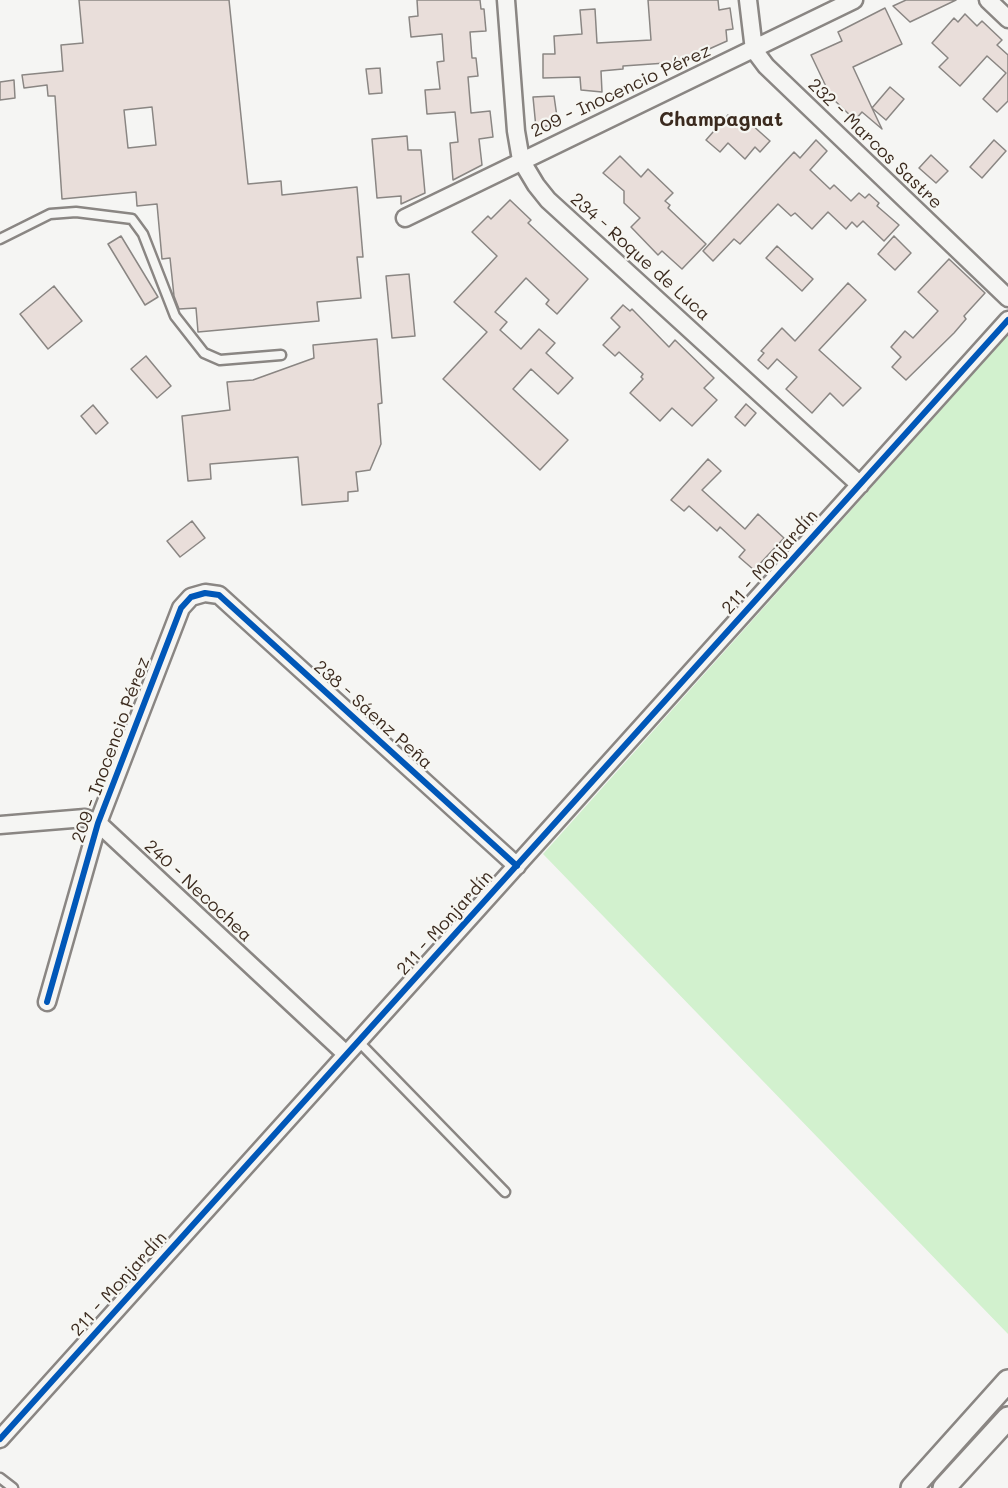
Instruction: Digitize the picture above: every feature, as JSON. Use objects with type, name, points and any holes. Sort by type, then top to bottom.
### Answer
[{"type":"street","name":"234 - Roque de Luca","points":[[506,0],[521,160],[548,200],[860,485]]},
{"type":"street","points":[[748,0],[754,50]]},
{"type":"street","name":"209 - Inocencio Pérez","points":[[405,218],[854,0]]},
{"type":"street","points":[[988,0],[1008,18]]},
{"type":"street","name":"232 - Marcos Sastre","points":[[754,50],[766,66],[1008,298]]},
{"type":"street","name":"211 - Monjardín","points":[[0,1439],[1008,320]]},
{"type":"street","name":"209 - Inocencio Pérez","points":[[47,1002],[98,823],[181,608],[191,597],[205,593]]},
{"type":"street","name":"238 - Sáenz Peña","points":[[205,593],[219,595],[517,866]]},
{"type":"street","points":[[0,825],[85,818],[98,823]]},
{"type":"street","name":"240 - Necochea","points":[[98,823],[346,1054]]},
{"type":"street","points":[[912,1488],[1008,1382]]},
{"type":"street","points":[[944,1488],[1008,1418]]},
{"type":"lane","points":[[0,239],[50,213],[76,212],[132,219],[143,234],[175,316],[204,353],[220,360],[281,355]]},
{"type":"lane","points":[[358,1041],[506,1192]]},
{"type":"lane","points":[[0,1478],[13,1488]]},
{"type":"green space","points":[[1008,335],[1008,1334],[543,854]]},
{"type":"building","points":[[79,0],[229,0],[248,184],[281,181],[282,195],[357,187],[363,257],[357,257],[361,298],[317,302],[319,321],[198,332],[196,308],[179,309],[174,296],[170,258],[162,259],[157,204],[137,206],[136,192],[62,199],[55,96],[48,96],[47,85],[24,88],[22,75],[63,71],[61,45],[83,43]],"holes":[[[152,107],[156,145],[128,148],[124,110]]]},
{"type":"building","points":[[417,0],[480,0],[481,9],[484,9],[486,31],[470,32],[472,58],[476,58],[478,76],[468,77],[471,113],[490,111],[493,137],[479,139],[482,165],[453,180],[450,143],[458,142],[455,112],[427,114],[425,90],[440,89],[437,62],[444,61],[442,34],[411,37],[409,17],[418,16]]},
{"type":"building","points":[[648,0],[718,0],[719,10],[730,8],[733,29],[726,30],[727,41],[680,62],[623,66],[623,69],[601,71],[602,92],[581,90],[580,77],[543,78],[543,54],[555,54],[554,36],[582,34],[580,10],[595,9],[597,43],[651,40]]},
{"type":"building","points":[[906,0],[956,0],[910,22],[893,6]]},
{"type":"building","points":[[885,8],[902,44],[853,67],[882,129],[862,112],[855,120],[831,97],[811,55],[842,41],[838,32]]},
{"type":"building","points":[[965,14],[977,26],[982,21],[1002,40],[997,45],[1008,55],[1008,101],[997,112],[983,99],[1006,73],[987,56],[960,86],[939,67],[948,58],[932,43],[954,18],[958,22]]},
{"type":"building","points":[[380,68],[382,93],[369,94],[366,69]]},
{"type":"building","points":[[14,80],[15,98],[0,100],[0,82]]},
{"type":"building","points":[[890,87],[904,99],[886,120],[872,108]]},
{"type":"building","points":[[554,96],[558,124],[536,128],[533,97]]},
{"type":"building","points":[[728,115],[737,122],[742,116],[770,141],[760,152],[755,147],[745,159],[728,143],[720,152],[706,140]]},
{"type":"building","points":[[407,136],[408,150],[421,150],[425,193],[401,204],[401,196],[377,198],[372,139]]},
{"type":"building","points":[[816,140],[827,151],[810,170],[830,189],[834,185],[851,201],[859,193],[865,198],[869,194],[879,203],[877,206],[899,225],[884,241],[863,221],[857,227],[852,222],[846,229],[828,212],[812,229],[795,213],[791,216],[778,204],[740,244],[734,239],[713,261],[703,251],[794,152],[800,158]]},
{"type":"building","points":[[994,140],[1006,151],[982,178],[970,167]]},
{"type":"building","points":[[931,155],[948,171],[936,183],[919,168]]},
{"type":"building","points":[[620,156],[641,177],[648,169],[673,193],[665,201],[670,205],[668,208],[706,244],[682,269],[662,251],[658,255],[631,227],[640,218],[624,203],[624,191],[603,173]]},
{"type":"building","points":[[510,200],[531,220],[528,223],[588,279],[557,314],[546,304],[549,300],[526,278],[495,312],[507,322],[500,330],[521,349],[539,329],[555,343],[546,353],[573,378],[558,394],[531,369],[513,389],[568,440],[540,470],[443,379],[487,332],[454,302],[497,256],[472,232],[488,216],[491,219]]},
{"type":"building","points":[[121,236],[158,297],[145,305],[108,244]]},
{"type":"building","points":[[894,236],[911,253],[895,270],[878,254]]},
{"type":"building","points":[[777,246],[813,279],[802,291],[766,258]]},
{"type":"building","points":[[949,259],[985,293],[964,316],[966,319],[954,333],[906,380],[892,367],[901,357],[891,347],[905,331],[913,338],[938,311],[918,292]]},
{"type":"building","points":[[409,274],[415,336],[392,338],[386,276]]},
{"type":"building","points":[[848,283],[866,300],[819,350],[861,388],[843,406],[830,393],[812,413],[786,389],[797,377],[777,359],[768,369],[758,360],[764,353],[761,351],[782,328],[795,341]]},
{"type":"building","points":[[54,286],[82,321],[48,349],[20,314]]},
{"type":"building","points":[[623,305],[630,311],[632,309],[669,347],[675,340],[714,378],[704,388],[717,400],[692,426],[672,408],[660,421],[630,393],[643,379],[641,377],[643,374],[619,352],[615,356],[603,345],[620,327],[611,318]]},
{"type":"building","points":[[377,339],[382,403],[378,404],[381,444],[370,470],[356,472],[358,491],[348,492],[348,501],[302,505],[298,457],[210,464],[211,479],[188,481],[182,416],[230,410],[227,382],[253,380],[314,358],[313,345]]},
{"type":"building","points":[[146,356],[171,386],[157,398],[131,369]]},
{"type":"building","points":[[746,404],[756,413],[745,426],[735,417]]},
{"type":"building","points":[[93,405],[108,423],[96,434],[81,416]]},
{"type":"building","points":[[708,459],[721,471],[702,490],[745,529],[758,514],[784,538],[754,570],[739,557],[745,550],[720,527],[717,531],[689,506],[684,511],[671,500]]},
{"type":"building","points":[[192,521],[205,538],[180,557],[167,541]]},
{"type":"cycle path","points":[[0,1439],[1008,320]]},
{"type":"cycle path","points":[[47,1002],[98,823],[181,608],[191,597],[205,593],[219,595],[517,866]]},
{"type":"district","name":"Champagnat","points":[[721,120]]}]
